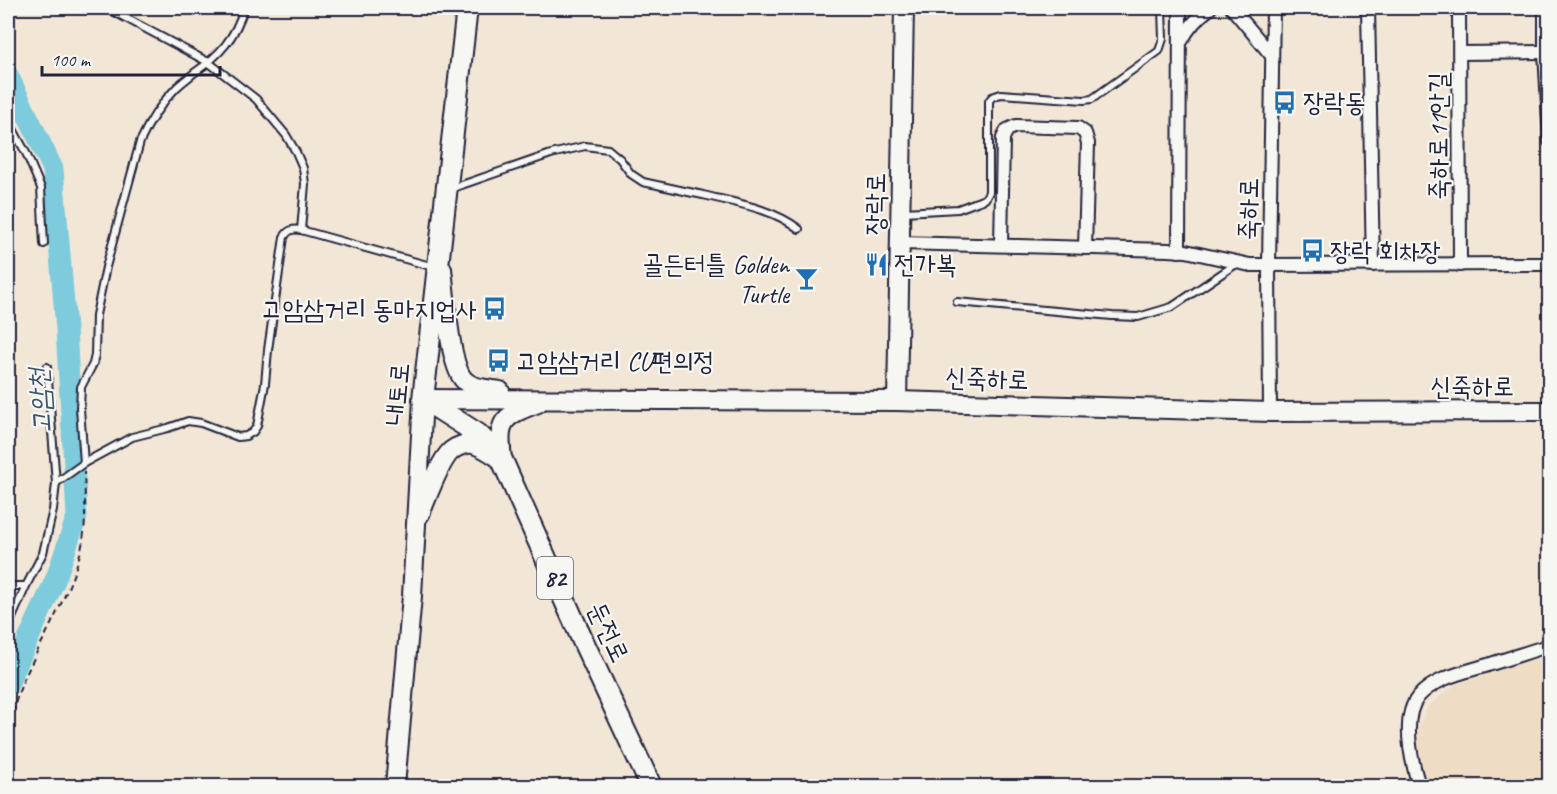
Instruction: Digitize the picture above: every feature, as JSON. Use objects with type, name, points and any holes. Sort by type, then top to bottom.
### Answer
[{"type":"main road","name":"내토로","points":[[423,399],[467,8]]},
{"type":"main road","name":"둔전로","points":[[423,399],[478,434],[502,460],[651,786]]},
{"type":"street","name":"장락로","points":[[897,401],[904,8]]},
{"type":"street","points":[[1179,251],[1180,8]]},
{"type":"street","points":[[1180,45],[1187,30],[1210,8]]},
{"type":"street","points":[[1232,8],[1272,56]]},
{"type":"street","name":"죽하로","points":[[1269,412],[1273,8]]},
{"type":"street","points":[[1368,8],[1373,265]]},
{"type":"street","name":"죽하로11안길","points":[[1459,8],[1460,265]]},
{"type":"street","points":[[1545,8],[1550,141]]},
{"type":"street","points":[[1460,52],[1545,52]]},
{"type":"street","points":[[1001,245],[1003,138],[1007,130],[1016,126],[1078,128],[1085,133],[1088,144],[1085,248]]},
{"type":"street","points":[[900,243],[1179,251],[1237,263],[1269,266],[1550,264]]},
{"type":"street","points":[[439,260],[452,346],[458,371],[464,380],[478,387],[547,400]]},
{"type":"street","name":"신죽하로","points":[[423,399],[897,401],[1269,412],[1550,411]]},
{"type":"street","name":"내토로","points":[[396,786],[411,608],[423,399]]},
{"type":"street","points":[[502,460],[500,437],[504,423],[518,411],[547,400]]},
{"type":"street","points":[[416,524],[444,459],[452,449],[468,444],[476,445],[502,460]]},
{"type":"street","points":[[1419,786],[1409,746],[1412,709],[1417,697],[1432,685],[1449,678],[1550,645]]},
{"type":"lane","points":[[107,8],[208,62],[256,99],[286,135],[303,168],[305,184],[301,230]]},
{"type":"lane","points":[[82,464],[81,387],[93,364],[96,315],[106,267],[140,142],[148,124],[166,98],[227,45],[244,8]]},
{"type":"lane","points":[[900,212],[958,209],[985,200],[989,192],[989,101],[992,97],[1001,94],[1092,99],[1159,51],[1163,39],[1162,8]]},
{"type":"lane","points":[[8,120],[41,188],[44,244]]},
{"type":"lane","points":[[446,190],[551,154],[585,146],[596,147],[608,149],[620,159],[631,174],[643,182],[737,203],[776,216],[800,229]]},
{"type":"lane","points":[[56,483],[82,464],[132,437],[188,421],[201,423],[238,437],[253,432],[257,426],[265,384],[284,237],[292,229],[439,260]]},
{"type":"lane","points":[[957,302],[1138,317],[1172,307],[1237,263]]},
{"type":"lane","points":[[8,627],[43,553],[50,527],[56,483],[47,367]]},
{"type":"lane","points":[[8,586],[27,586]]},
{"type":"path","points":[[13,786],[11,771],[15,703],[63,599],[79,558],[84,537],[82,464]]},
{"type":"shaded area","points":[[1549,655],[1549,786],[1423,786],[1418,758],[1418,729],[1428,706],[1456,684]]},
{"type":"waterway","name":"고암천","points":[[8,75],[53,169],[66,329],[77,516],[56,578],[8,684]]},
{"type":"place","name":"장락동","points":[[1285,102]]},
{"type":"place","name":"장락 회차장","points":[[1312,251]]},
{"type":"place","name":"전가복","points":[[876,264]]},
{"type":"place","name":"골든터틀 Golden Turtle","points":[[807,279]]},
{"type":"place","name":"고암삼거리 동마지업사","points":[[495,309]]},
{"type":"place","name":"고암삼거리 CU편의정","points":[[498,361]]}]
